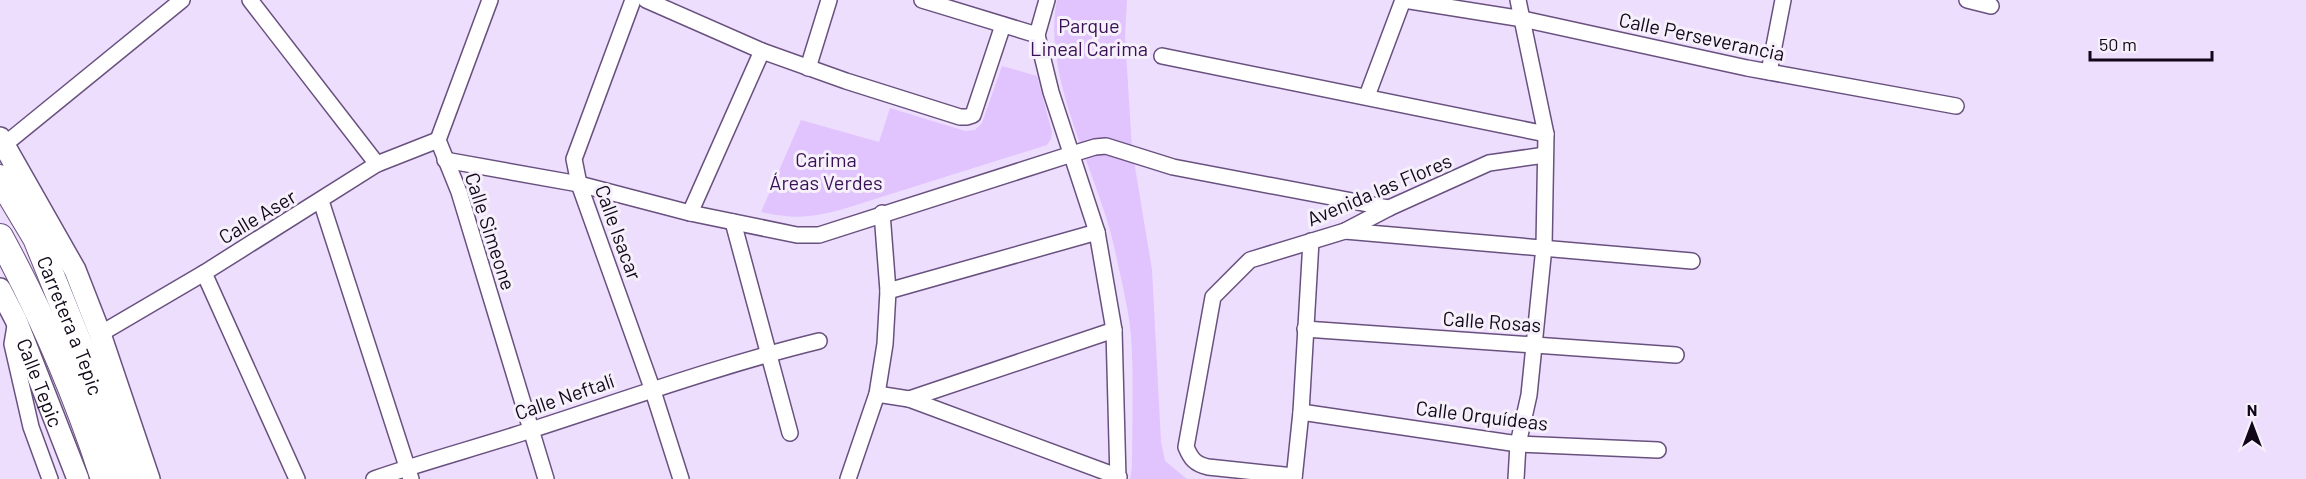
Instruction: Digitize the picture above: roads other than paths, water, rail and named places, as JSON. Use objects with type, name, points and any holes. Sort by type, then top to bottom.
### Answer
[{"type":"highway","name":"Carretera a Tepic","points":[[0,178],[36,238],[87,364],[125,479]]},
{"type":"highway","name":"Carretera a Tepic","points":[[0,237],[48,334],[89,433],[104,479]]},
{"type":"main road","points":[[2,142],[75,270],[100,334],[149,479]]},
{"type":"main road","name":"Calle Tepic","points":[[0,289],[16,320],[78,479]]},
{"type":"street","points":[[2,142],[182,0]]},
{"type":"street","points":[[250,0],[377,165]]},
{"type":"street","points":[[438,140],[490,0]]},
{"type":"street","name":"Calle Isacar","points":[[633,0],[574,159],[579,184],[652,388],[681,479]]},
{"type":"street","points":[[646,0],[762,51],[960,117],[973,115],[1003,25]]},
{"type":"street","points":[[808,68],[829,0]]},
{"type":"street","points":[[877,394],[909,399],[1118,478],[1114,330],[1097,232],[1051,92],[1037,35],[1047,0]]},
{"type":"street","points":[[1367,96],[1404,0]]},
{"type":"street","name":"Calle Perseverancia","points":[[1404,0],[1523,20],[1769,72],[1956,106]]},
{"type":"street","points":[[1516,479],[1518,444],[1529,395],[1544,247],[1546,134],[1518,0]]},
{"type":"street","points":[[1769,72],[1784,0]]},
{"type":"street","points":[[1967,0],[1991,6]]},
{"type":"street","points":[[932,1],[1037,35]]},
{"type":"street","points":[[690,213],[762,51]]},
{"type":"street","points":[[1162,56],[1546,134]]},
{"type":"street","name":"Calle Aser","points":[[100,334],[204,273],[377,165],[438,140]]},
{"type":"street","name":"Calle Simeone","points":[[438,140],[459,192],[546,479]]},
{"type":"street","points":[[445,160],[579,184],[690,213],[797,235],[819,235],[1072,154],[1106,146],[1173,167],[1389,208]]},
{"type":"street","name":"Avenida las Flores","points":[[1294,477],[1208,467],[1196,464],[1190,456],[1186,447],[1213,297],[1250,260],[1345,231],[1389,208],[1490,163],[1545,155]]},
{"type":"street","points":[[321,201],[409,473]]},
{"type":"street","points":[[848,479],[877,394],[885,344],[888,291],[882,213]]},
{"type":"street","points":[[733,222],[790,433]]},
{"type":"street","points":[[1345,231],[1692,261]]},
{"type":"street","points":[[888,291],[1097,232]]},
{"type":"street","points":[[1294,477],[1301,412],[1311,241]]},
{"type":"street","points":[[204,273],[297,479]]},
{"type":"street","points":[[16,320],[12,344],[31,427],[50,479]]},
{"type":"street","name":"Calle Rosas","points":[[1305,329],[1676,356]]},
{"type":"street","points":[[909,399],[1114,330]]},
{"type":"street","name":"Calle Neftalí","points":[[374,479],[409,473],[652,388],[768,353],[819,341]]},
{"type":"street","name":"Calle Orquídeas","points":[[1301,412],[1518,444],[1658,450]]},
{"type":"park label","name":"Parque Lineal Carima","points":[[1089,36]]},
{"type":"park label","name":"Carima Áreas Verdes","points":[[826,170]]}]
